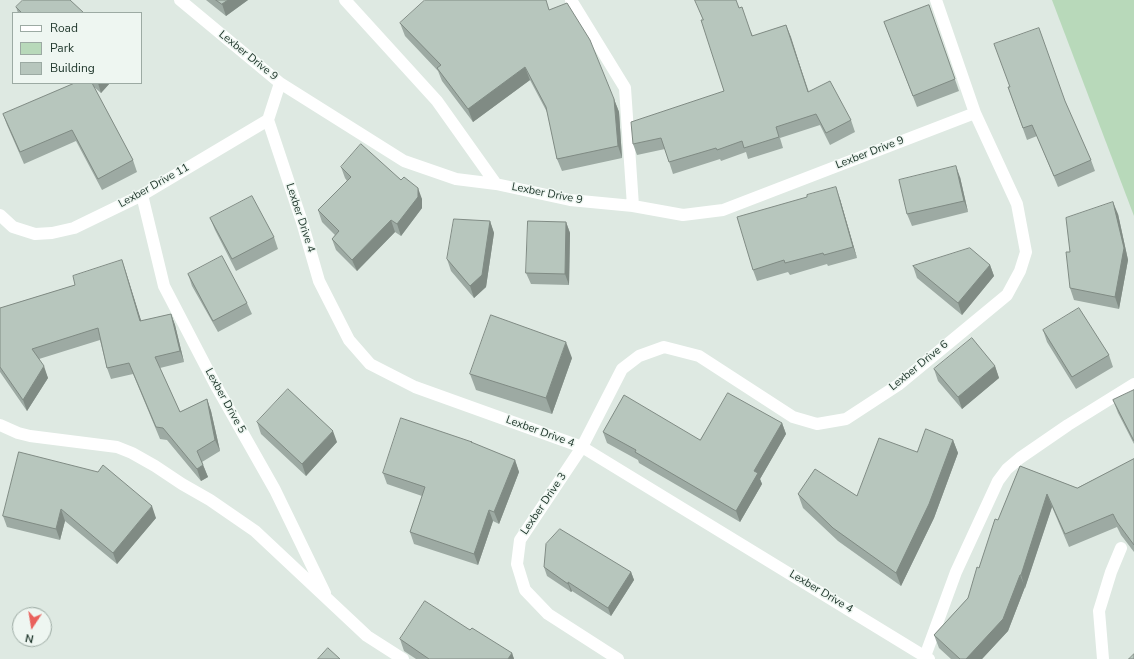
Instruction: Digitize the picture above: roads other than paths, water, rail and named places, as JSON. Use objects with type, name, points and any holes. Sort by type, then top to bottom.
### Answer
[{"type":"street","name":"Lexber Drive 9","points":[[180,0],[280,83],[404,161],[456,179],[496,184],[570,200],[633,206],[683,215],[723,210],[975,113]]},
{"type":"street","points":[[345,0],[437,101],[496,184]]},
{"type":"street","points":[[571,0],[625,88],[633,206]]},
{"type":"street","name":"Lexber Drive 6","points":[[582,447],[622,369],[639,356],[664,347],[699,356],[793,417],[817,424],[846,419],[898,385],[1007,295],[1020,271],[1026,252],[1019,211],[975,113],[936,0]]},
{"type":"street","points":[[268,120],[280,83]]},
{"type":"street","name":"Lexber Drive 11","points":[[0,215],[13,227],[35,234],[52,233],[74,228],[142,195],[268,120]]},
{"type":"street","name":"Lexber Drive 4","points":[[268,120],[302,222],[319,281],[349,340],[370,364],[415,387],[582,447],[926,658]]},
{"type":"street","name":"Lexber Drive 5","points":[[142,195],[164,286],[215,384],[275,490],[328,600]]},
{"type":"street","points":[[926,658],[956,572],[998,481],[1007,469],[1020,458],[1068,425],[1134,384]]},
{"type":"street","name":"Lexber Drive 5","points":[[0,425],[18,433],[30,436],[117,446],[155,466],[210,500],[255,531],[367,636],[403,659]]},
{"type":"street","name":"Lexber Drive 3","points":[[582,447],[520,540],[517,564],[525,590],[548,614],[618,659]]},
{"type":"street","points":[[1103,659],[1099,612],[1111,572],[1121,548]]}]
